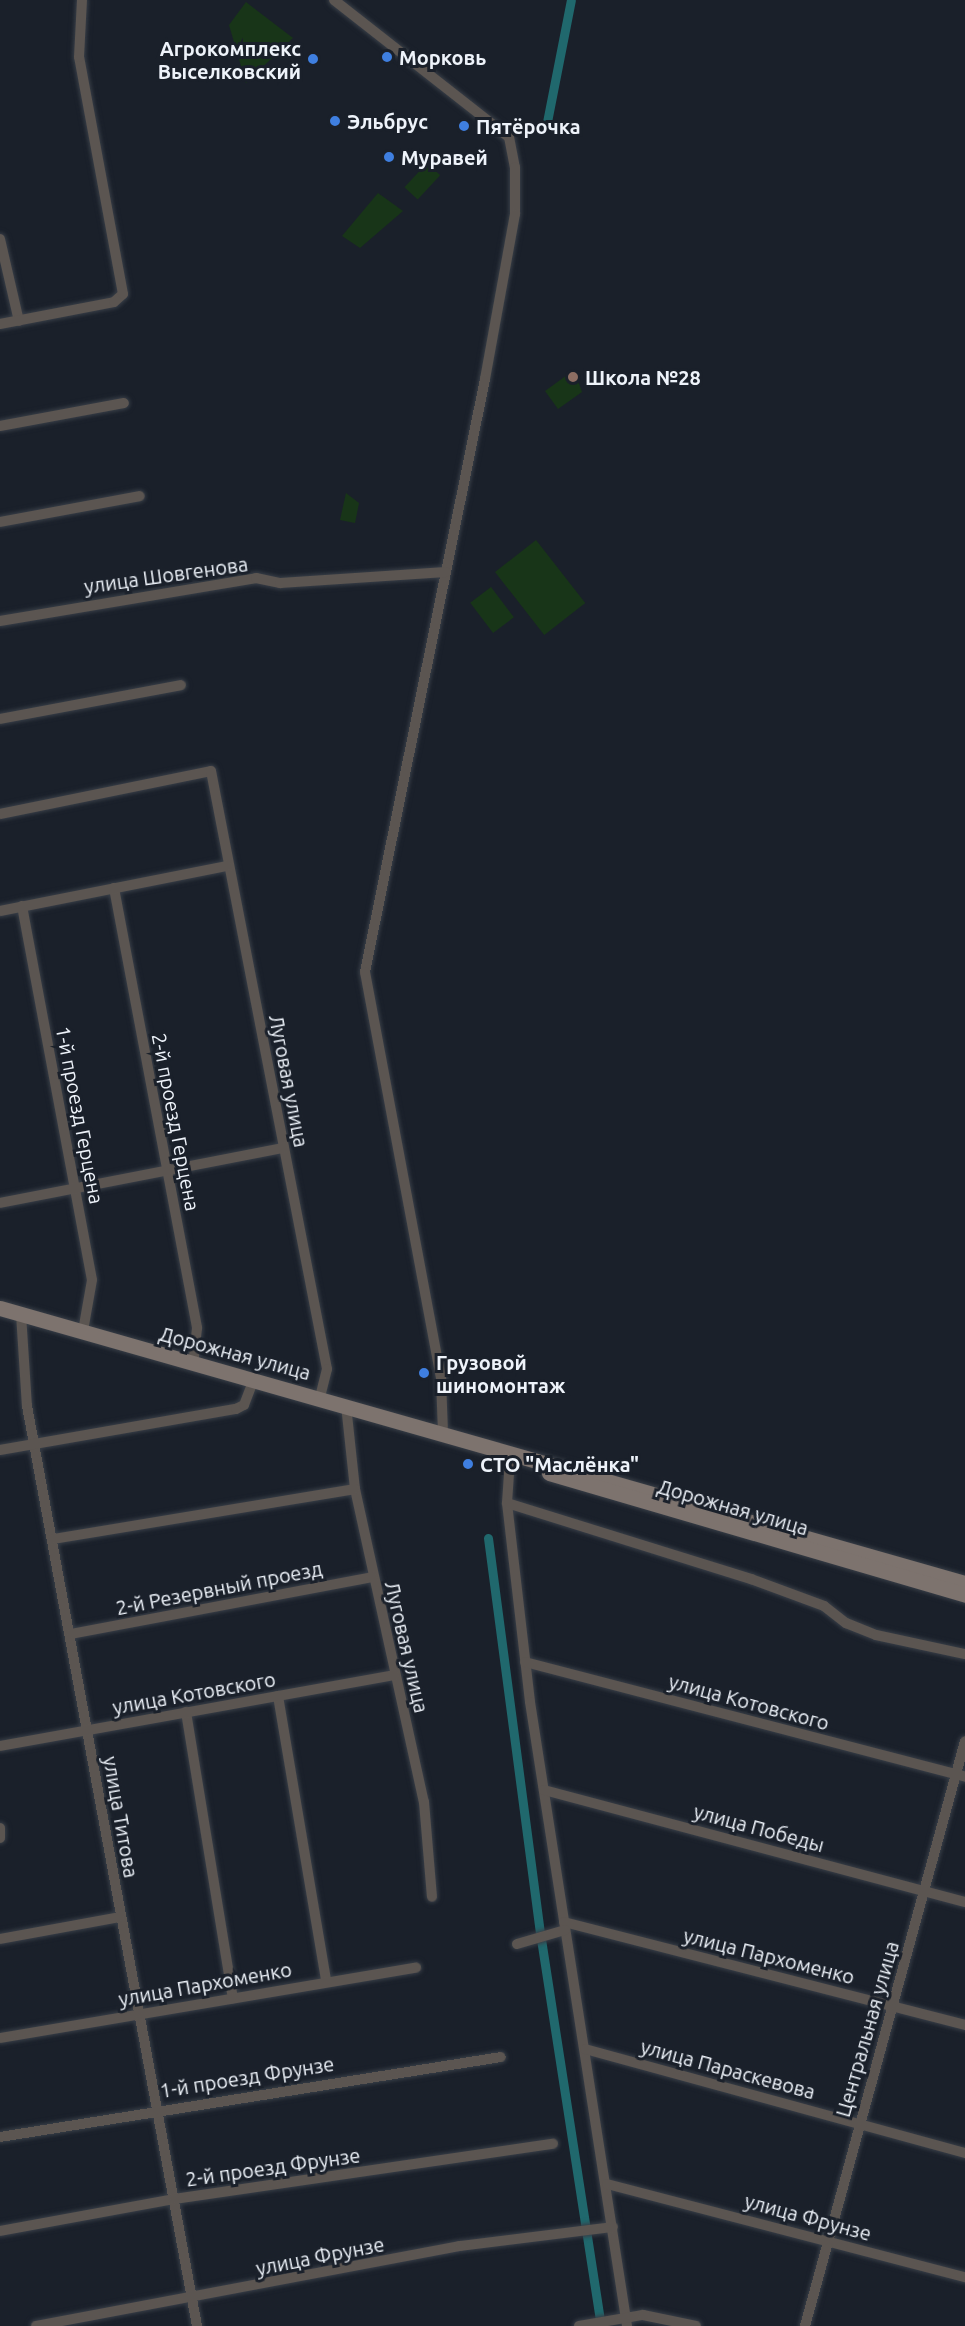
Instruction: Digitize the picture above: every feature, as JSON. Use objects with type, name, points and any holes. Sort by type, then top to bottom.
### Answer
[{"type":"main road","name":"Дорожная улица","points":[[0,1308],[253,1381],[442,1432],[965,1583]]},
{"type":"main road","name":"Дорожная улица","points":[[459,1437],[510,1459],[585,1486],[965,1595]]},
{"type":"street","points":[[0,324],[114,302],[123,294],[79,57],[82,0]]},
{"type":"street","points":[[334,0],[509,137],[515,214],[446,572],[364,972],[441,1380],[442,1432]]},
{"type":"street","points":[[0,239],[19,321]]},
{"type":"street","points":[[0,426],[124,403]]},
{"type":"street","points":[[0,522],[140,496]]},
{"type":"street","name":"улица Шовгенова","points":[[0,621],[256,578],[280,583],[446,572]]},
{"type":"street","points":[[0,719],[181,685]]},
{"type":"street","name":"Луговая улица","points":[[0,814],[211,771],[327,1369],[320,1398]]},
{"type":"street","points":[[0,911],[228,866]]},
{"type":"street","name":"2-й проезд Герцена","points":[[114,888],[197,1329],[193,1364]]},
{"type":"street","name":"1-й проезд Герцена","points":[[22,906],[92,1280],[83,1331]]},
{"type":"street","points":[[0,1203],[284,1148]]},
{"type":"street","name":"улица Титова","points":[[21,1314],[19,1354],[34,1444],[71,1634],[120,1917],[140,2013],[197,2326]]},
{"type":"street","points":[[0,1450],[237,1409],[244,1406],[253,1381]]},
{"type":"street","name":"Луговая улица","points":[[346,1405],[355,1489],[424,1802],[432,1897]]},
{"type":"street","points":[[510,1459],[507,1503],[525,1662],[564,1926],[607,2184],[626,2321]]},
{"type":"street","points":[[53,1539],[355,1489]]},
{"type":"street","points":[[507,1503],[751,1579],[824,1606],[846,1623],[876,1635],[965,1654]]},
{"type":"street","name":"2-й Резервный проезд","points":[[71,1634],[373,1577]]},
{"type":"street","name":"улица Котовского","points":[[525,1662],[961,1775]]},
{"type":"street","name":"улица Котовского","points":[[0,1746],[395,1675]]},
{"type":"street","points":[[278,1696],[326,1982]]},
{"type":"street","points":[[186,1712],[232,1998]]},
{"type":"street","name":"Центральная улица","points":[[805,2326],[891,2006],[961,1775],[965,1741]]},
{"type":"street","name":"улица Победы","points":[[544,1790],[965,1902]]},
{"type":"street","points":[[0,1828],[0,1838]]},
{"type":"street","points":[[0,1939],[120,1917]]},
{"type":"street","points":[[517,1944],[564,1926]]},
{"type":"street","name":"улица Пархоменко","points":[[564,1926],[965,2025]]},
{"type":"street","name":"улица Пархоменко","points":[[0,2038],[416,1968]]},
{"type":"street","name":"улица Параскевова","points":[[585,2049],[965,2154]]},
{"type":"street","name":"1-й проезд Фрунзе","points":[[0,2137],[157,2109],[501,2057]]},
{"type":"street","name":"2-й проезд Фрунзе","points":[[0,2231],[174,2199],[553,2144]]},
{"type":"street","name":"улица Фрунзе","points":[[607,2184],[965,2277]]},
{"type":"street","name":"улица Фрунзе","points":[[36,2326],[192,2299],[460,2246],[613,2227]]},
{"type":"street","points":[[579,2326],[626,2321],[696,2326]]},
{"type":"green space","points":[[246,2],[293,38],[246,83],[229,25]]},
{"type":"green space","points":[[427,163],[440,175],[418,199],[404,187]]},
{"type":"green space","points":[[378,193],[403,211],[360,248],[342,236]]},
{"type":"green space","points":[[574,370],[582,392],[558,409],[545,391]]},
{"type":"green space","points":[[346,493],[359,503],[355,523],[340,520]]},
{"type":"green space","points":[[536,540],[585,603],[544,635],[495,572]]},
{"type":"green space","points":[[491,587],[514,617],[493,633],[470,603]]},
{"type":"waterway","points":[[546,127],[571,0]]},
{"type":"waterway","points":[[488,1538],[541,1939],[601,2326]]},
{"type":"place","name":"Морковь","points":[[387,57]]},
{"type":"place","name":"Агрокомплекс Выселковский","points":[[313,59]]},
{"type":"place","name":"Эльбрус","points":[[335,121]]},
{"type":"place","name":"Пятёрочка","points":[[464,126]]},
{"type":"place","name":"Муравей","points":[[389,157]]},
{"type":"place","name":"Школа №28","points":[[573,377]]},
{"type":"place","name":"Грузовой шиномонтаж","points":[[424,1373]]},
{"type":"place","name":"СТО \"Маслёнка\"","points":[[468,1464]]}]
